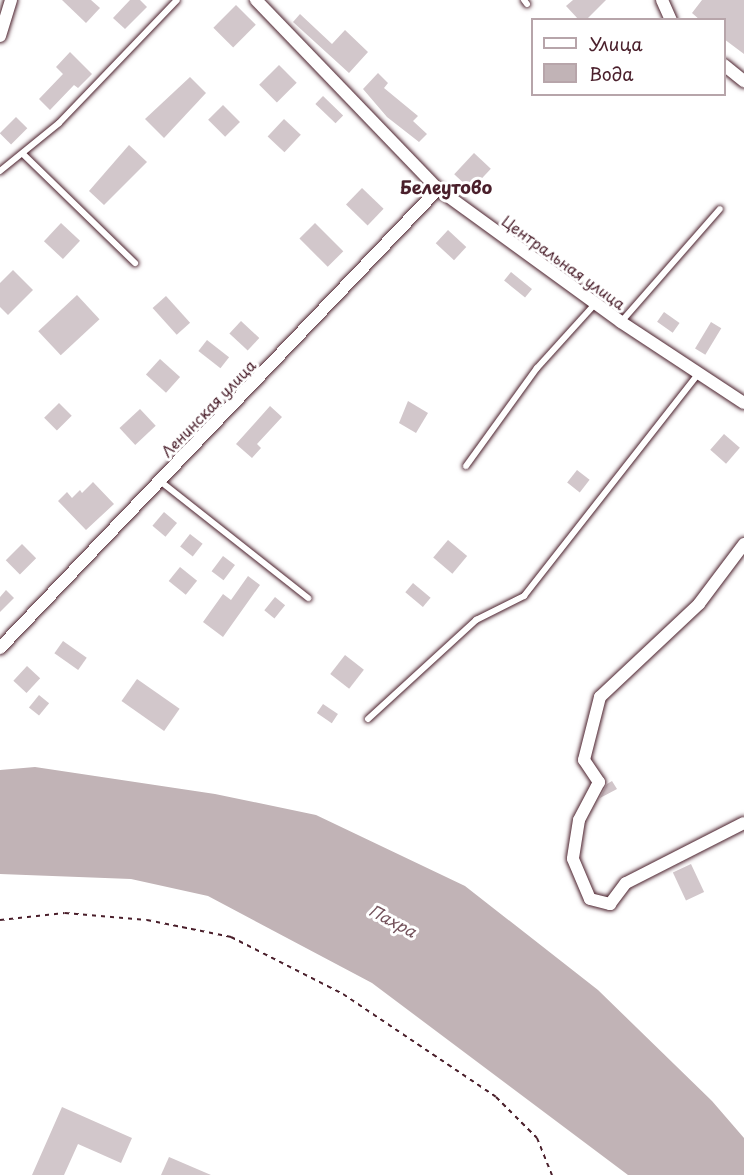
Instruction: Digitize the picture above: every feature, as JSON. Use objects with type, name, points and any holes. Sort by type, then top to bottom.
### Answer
[{"type":"street","points":[[0,36],[11,0]]},
{"type":"street","name":"Центральная улица","points":[[256,0],[438,189],[595,304],[744,403]]},
{"type":"street","points":[[662,0],[670,18]]},
{"type":"street","points":[[726,67],[744,81]]},
{"type":"street","name":"Ленинская улица","points":[[0,648],[438,189]]},
{"type":"street","points":[[744,544],[699,604],[600,697],[584,760],[599,782],[579,820],[573,860],[590,899],[610,904],[626,883],[744,823]]},
{"type":"lane","points":[[0,171],[24,155],[177,0]]},
{"type":"lane","points":[[24,155],[135,263]]},
{"type":"lane","points":[[621,322],[720,209]]},
{"type":"lane","points":[[466,466],[537,368],[595,304]]},
{"type":"lane","points":[[368,719],[476,620],[524,596],[699,373]]},
{"type":"lane","points":[[160,480],[308,598]]},
{"type":"path","points":[[0,920],[65,913],[147,920],[231,937],[343,994],[496,1097],[537,1138],[552,1175]]},
{"type":"water","name":"Пахра","points":[[35,767],[215,794],[316,815],[465,886],[598,990],[712,1101],[744,1138],[744,1175],[628,1175],[372,983],[208,896],[131,879],[0,874],[0,770]]},
{"type":"building","points":[[62,0],[91,0],[100,8],[86,23]]},
{"type":"building","points":[[130,0],[140,0],[147,7],[125,29],[113,18]]},
{"type":"building","points":[[573,0],[606,0],[588,18],[577,18],[566,6]]},
{"type":"building","points":[[702,0],[744,0],[744,54],[726,40],[726,18],[698,18],[692,13]]},
{"type":"building","points":[[236,5],[256,25],[233,47],[213,28]]},
{"type":"building","points":[[300,14],[332,44],[345,30],[368,52],[349,73],[293,22]]},
{"type":"building","points":[[70,52],[92,74],[78,88],[74,85],[50,110],[39,99],[63,74],[56,67]]},
{"type":"building","points":[[279,65],[297,83],[277,102],[259,85]]},
{"type":"building","points":[[378,73],[388,83],[384,88],[418,116],[413,121],[427,134],[419,142],[387,117],[363,89]]},
{"type":"building","points":[[190,77],[206,93],[164,138],[145,119]]},
{"type":"building","points":[[323,96],[343,115],[336,123],[315,104]]},
{"type":"building","points":[[223,105],[240,122],[225,137],[208,120]]},
{"type":"building","points":[[16,117],[27,128],[11,145],[0,133]]},
{"type":"building","points":[[284,119],[301,135],[284,152],[268,137]]},
{"type":"building","points":[[129,145],[147,162],[104,205],[89,191]]},
{"type":"building","points":[[474,153],[491,169],[471,190],[454,174]]},
{"type":"building","points":[[362,188],[384,209],[368,225],[346,205]]},
{"type":"building","points":[[61,223],[80,241],[63,259],[44,241]]},
{"type":"building","points":[[315,223],[343,251],[328,267],[299,239]]},
{"type":"building","points":[[448,230],[466,247],[454,260],[436,243]]},
{"type":"building","points":[[13,270],[33,290],[8,315],[0,307],[0,283]]},
{"type":"building","points":[[511,272],[532,289],[525,298],[504,281]]},
{"type":"building","points":[[77,295],[100,319],[61,355],[38,331]]},
{"type":"building","points":[[166,296],[190,323],[177,335],[153,308]]},
{"type":"building","points":[[664,312],[680,323],[673,333],[657,322]]},
{"type":"building","points":[[241,321],[259,338],[248,350],[229,333]]},
{"type":"building","points":[[711,322],[721,328],[705,355],[695,349]]},
{"type":"building","points":[[207,340],[229,357],[220,368],[198,351]]},
{"type":"building","points":[[160,359],[180,377],[166,393],[146,375]]},
{"type":"building","points":[[408,401],[428,413],[416,433],[399,423]]},
{"type":"building","points":[[59,403],[72,416],[57,431],[44,418]]},
{"type":"building","points":[[270,406],[282,417],[257,444],[261,448],[252,458],[236,444]]},
{"type":"building","points":[[140,409],[156,426],[135,445],[120,428]]},
{"type":"building","points":[[724,434],[740,448],[726,464],[710,450]]},
{"type":"building","points":[[577,470],[590,480],[580,492],[567,483]]},
{"type":"building","points":[[93,482],[114,504],[86,530],[58,501],[67,492],[72,498],[80,490],[82,493]]},
{"type":"building","points":[[164,512],[177,523],[165,537],[152,526]]},
{"type":"building","points":[[190,534],[203,544],[193,556],[180,547]]},
{"type":"building","points":[[448,540],[467,556],[452,574],[433,558]]},
{"type":"building","points":[[22,544],[36,558],[20,574],[6,560]]},
{"type":"building","points":[[223,556],[235,565],[224,580],[212,571]]},
{"type":"building","points":[[180,567],[197,581],[186,595],[169,581]]},
{"type":"building","points":[[248,576],[260,585],[223,637],[203,622],[223,594],[231,600]]},
{"type":"building","points":[[413,583],[431,598],[423,607],[405,592]]},
{"type":"building","points":[[6,590],[14,598],[0,612],[0,597]]},
{"type":"building","points":[[275,597],[285,605],[274,618],[264,610]]},
{"type":"building","points":[[63,641],[87,658],[78,670],[54,653]]},
{"type":"building","points":[[345,655],[364,670],[349,689],[330,674]]},
{"type":"building","points":[[27,666],[40,678],[27,693],[13,681]]},
{"type":"building","points":[[137,679],[180,709],[164,731],[122,701]]},
{"type":"building","points":[[39,695],[49,703],[39,716],[29,707]]},
{"type":"building","points":[[323,704],[338,714],[332,723],[317,713]]},
{"type":"building","points":[[612,781],[617,789],[600,798],[607,784]]},
{"type":"building","points":[[691,864],[704,892],[686,901],[673,872]]},
{"type":"building","points":[[62,1107],[132,1138],[121,1163],[78,1144],[64,1175],[32,1175]]},
{"type":"building","points":[[169,1157],[211,1175],[161,1175]]},
{"type":"district","name":"Белеутово","points":[[446,187]]}]
